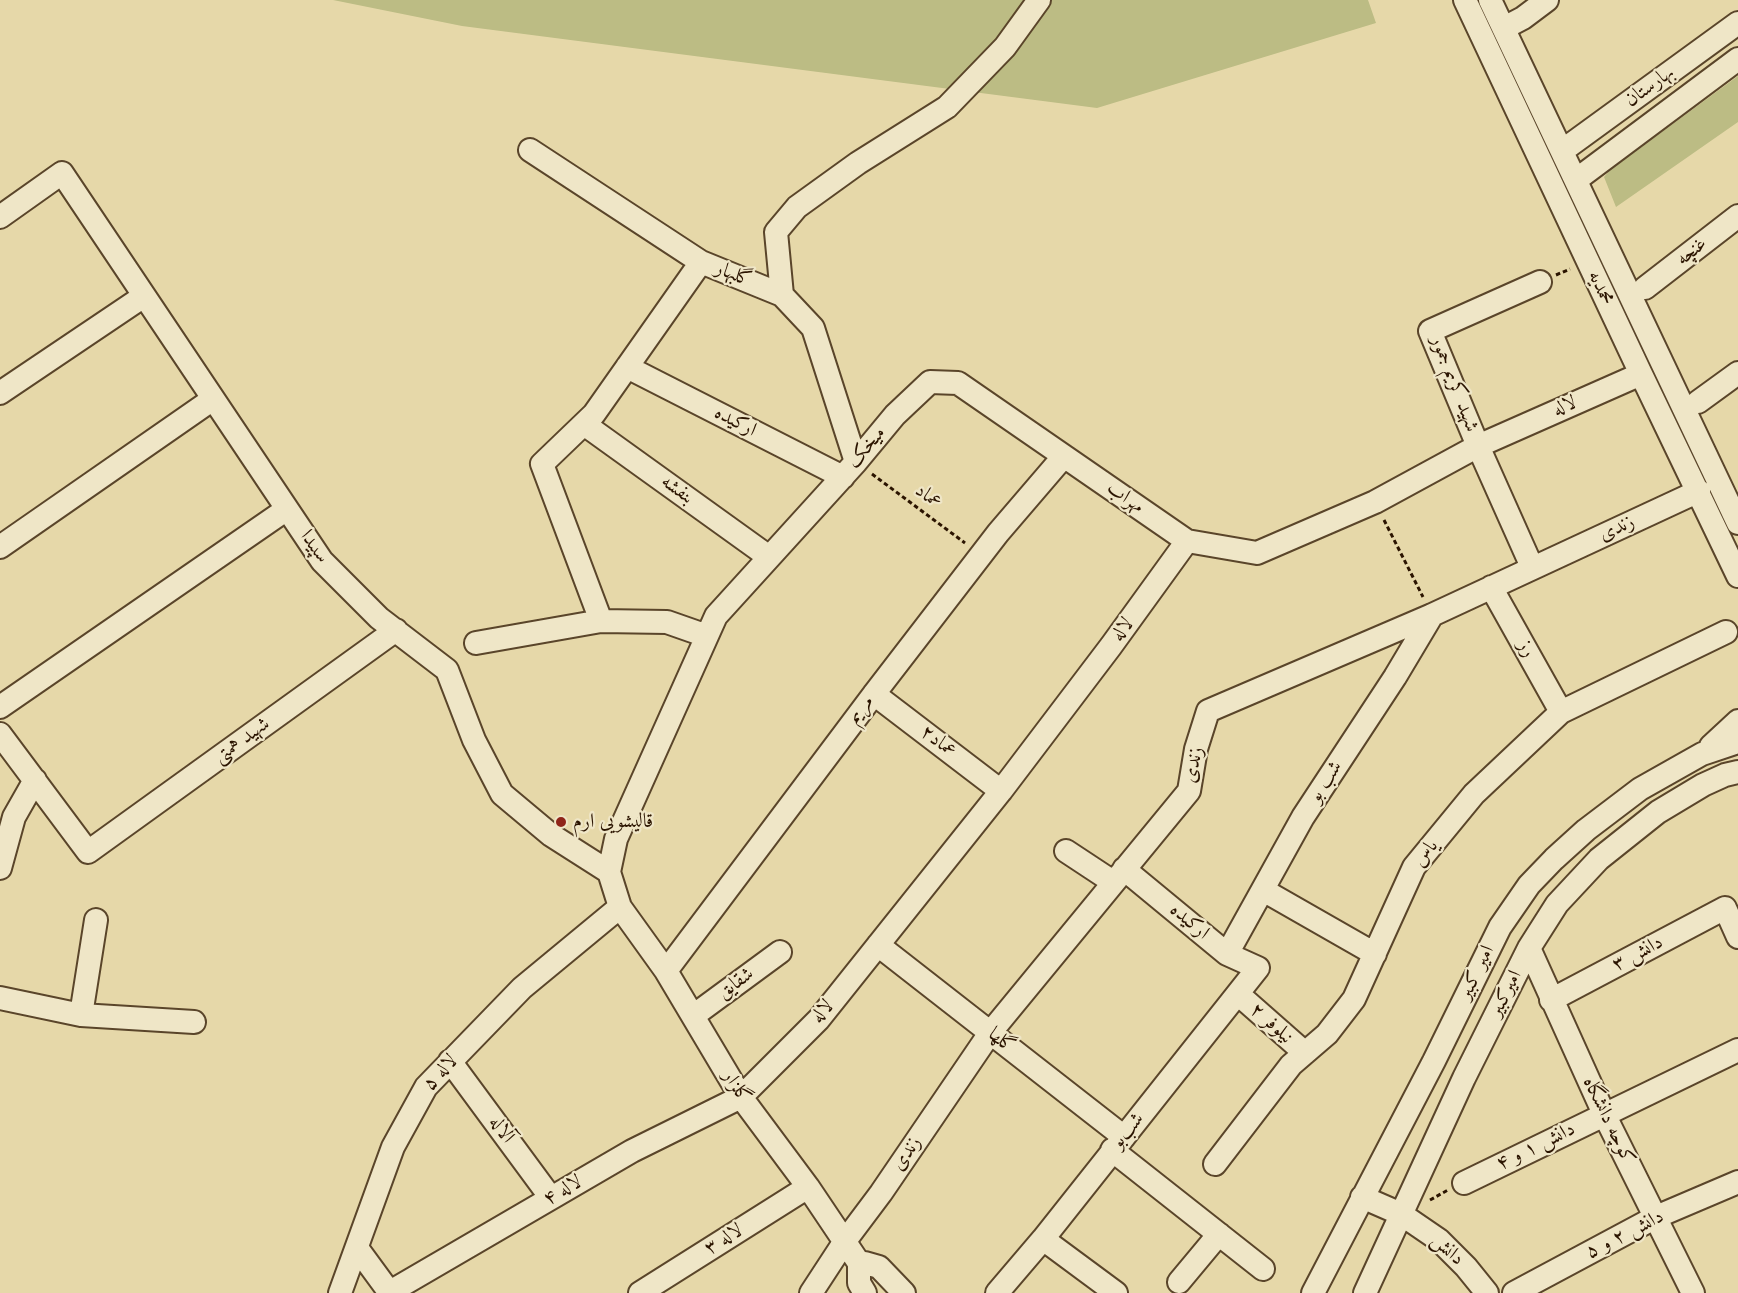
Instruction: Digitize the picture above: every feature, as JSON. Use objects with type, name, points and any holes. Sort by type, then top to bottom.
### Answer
[{"type":"street","points":[[782,295],[776,232],[797,207],[858,163],[947,107],[1005,47],[1039,0]]},
{"type":"street","name":"محمدیه","points":[[1465,0],[1738,576]]},
{"type":"street","name":"محمدیه","points":[[1490,0],[1738,523]]},
{"type":"street","points":[[1504,28],[1523,18],[1547,0]]},
{"type":"street","name":"بهارستان","points":[[1562,151],[1738,23]]},
{"type":"street","name":"بهارستان","points":[[1576,180],[1738,59]]},
{"type":"street","name":"گلبهار","points":[[530,150],[701,262],[782,295],[813,328],[849,470]]},
{"type":"street","name":"سپیدا","points":[[0,217],[62,173],[322,561],[379,618],[447,670],[474,740],[502,794],[551,834],[609,872]]},
{"type":"street","name":"غنچه","points":[[1645,288],[1738,216]]},
{"type":"street","points":[[601,621],[542,464],[594,414],[701,262]]},
{"type":"street","name":"شهید کریم جمور","points":[[1478,446],[1430,331],[1539,282]]},
{"type":"street","points":[[0,393],[144,296]]},
{"type":"street","name":"ارکیده","points":[[627,368],[849,470]]},
{"type":"street","name":"لاله","points":[[741,1097],[819,1019],[1001,791],[1112,646],[1187,541],[1257,553],[1375,502],[1478,446],[1641,374]]},
{"type":"street","points":[[1698,402],[1738,374]]},
{"type":"street","name":"میخک","points":[[620,907],[609,872],[616,839],[716,616],[849,470],[895,415],[930,382],[958,383],[1064,456]]},
{"type":"street","points":[[0,547],[213,399]]},
{"type":"street","name":"بنفشه","points":[[584,424],[769,557]]},
{"type":"street","points":[[1478,446],[1532,567]]},
{"type":"street","name":"مهراب","points":[[1064,456],[1187,541]]},
{"type":"street","name":"مریم","points":[[666,971],[981,555],[1064,456]]},
{"type":"street","name":"زندی","points":[[811,1293],[844,1241],[880,1193],[990,1033],[1189,791],[1196,749],[1208,711],[1432,615],[1699,491]]},
{"type":"street","points":[[0,707],[287,509]]},
{"type":"street","name":"رز","points":[[1491,587],[1561,712]]},
{"type":"street","name":"شب بو","points":[[1227,954],[1303,817],[1395,677],[1432,615]]},
{"type":"street","points":[[476,644],[601,621],[667,622],[707,636]]},
{"type":"street","name":"شهید همتی","points":[[35,780],[88,852],[396,630]]},
{"type":"street","name":"یاس","points":[[1215,1164],[1291,1065],[1328,1034],[1354,999],[1414,867],[1474,794],[1561,712],[1726,632]]},
{"type":"street","name":"عماد۲","points":[[874,694],[1001,791]]},
{"type":"street","points":[[1702,754],[1738,721]]},
{"type":"street","points":[[0,734],[35,780],[14,817],[0,868]]},
{"type":"street","name":"امیر کبیر","points":[[1313,1293],[1434,1061],[1500,927],[1529,885],[1578,837],[1620,803],[1666,772],[1702,754],[1738,742]]},
{"type":"street","name":"امیرکبیر","points":[[1365,1293],[1464,1078],[1529,948],[1557,903],[1616,844],[1658,812],[1725,775],[1738,772]]},
{"type":"street","name":"ارکیده","points":[[1066,851],[1119,876],[1227,954],[1258,968]]},
{"type":"street","points":[[1263,890],[1375,954]]},
{"type":"street","name":"گلزار","points":[[620,907],[666,971],[741,1097],[808,1187],[859,1263],[859,1283],[865,1293]]},
{"type":"street","name":"لاله ۵","points":[[340,1293],[393,1147],[426,1087],[522,987],[620,907]]},
{"type":"street","name":"دانش ۳","points":[[1551,1000],[1725,908],[1738,937]]},
{"type":"street","points":[[81,1015],[96,920]]},
{"type":"street","name":"گلها","points":[[878,945],[990,1033],[1219,1234],[1263,1269]]},
{"type":"street","name":"کوچه دانشگاه","points":[[1529,948],[1604,1114],[1693,1293]]},
{"type":"street","name":"شقایق","points":[[693,1016],[780,952]]},
{"type":"street","name":"شب‌بو","points":[[997,1293],[1043,1239],[1258,968]]},
{"type":"street","name":"نیلوفر ۲","points":[[1238,994],[1305,1053]]},
{"type":"street","points":[[0,998],[81,1015],[194,1022]]},
{"type":"street","name":"دانش ۱ و ۴","points":[[1464,1183],[1738,1050]]},
{"type":"street","name":"آلاله","points":[[450,1061],[551,1198]]},
{"type":"street","name":"لاله ۴","points":[[390,1292],[632,1152],[741,1097]]},
{"type":"street","name":"دانش ۲ و ۵","points":[[1514,1293],[1656,1217],[1738,1182]]},
{"type":"street","name":"لاله ۳","points":[[640,1293],[808,1187]]},
{"type":"street","name":"دانش","points":[[1362,1197],[1401,1214],[1439,1240],[1452,1251],[1486,1293]]},
{"type":"street","points":[[1179,1282],[1219,1234]]},
{"type":"street","points":[[1043,1239],[1116,1293]]},
{"type":"street","points":[[357,1248],[390,1292]]},
{"type":"street","points":[[859,1263],[879,1267],[904,1293]]},
{"type":"path","points":[[1539,282],[1588,261]]},
{"type":"path","name":"عماد","points":[[849,470],[981,555]]},
{"type":"path","points":[[1375,502],[1432,615]]},
{"type":"path","points":[[1401,1214],[1464,1183]]},
{"type":"green space","points":[[333,0],[1368,0],[1376,23],[1097,108],[462,26]]},
{"type":"green space","points":[[1738,76],[1738,122],[1616,207],[1604,177],[1610,170]]},
{"type":"place","name":"قالیشویی ارم","points":[[561,822]]}]
